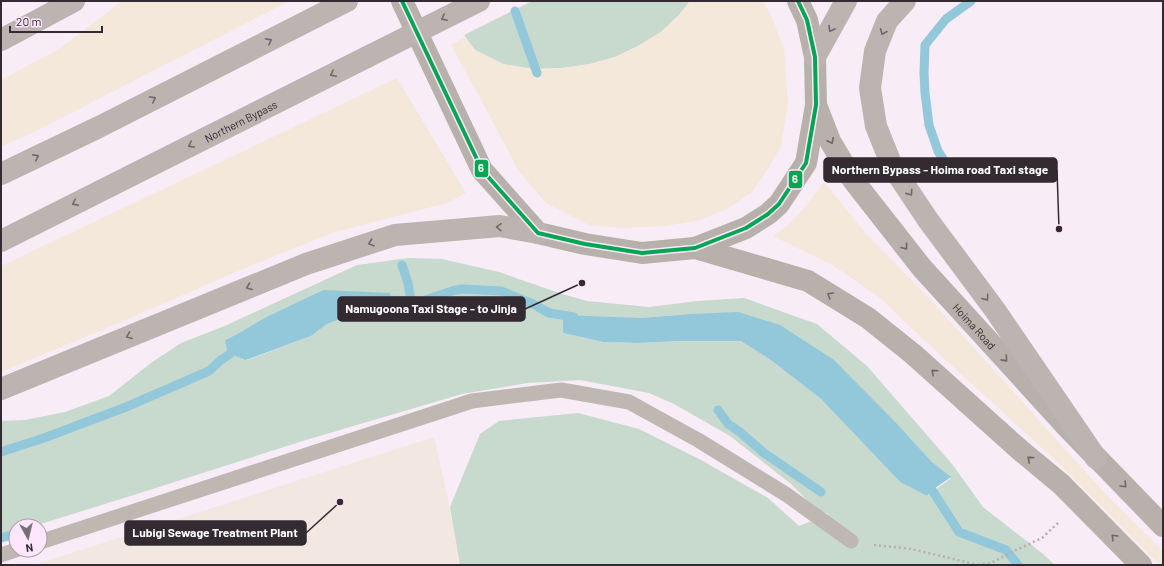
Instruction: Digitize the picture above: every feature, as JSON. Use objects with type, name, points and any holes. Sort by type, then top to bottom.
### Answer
[{"type":"highway","points":[[1,40],[74,1]]},
{"type":"highway","name":"Northern Bypass","points":[[1,241],[479,1]]},
{"type":"highway","points":[[815,58],[846,1]]},
{"type":"highway","points":[[905,1],[888,21],[875,51],[870,88],[876,126],[892,166],[928,220],[995,310],[1096,458]]},
{"type":"highway","points":[[1,174],[99,127],[344,2]]},
{"type":"highway","points":[[1,389],[306,264],[396,235],[500,226],[538,233]]},
{"type":"main road","points":[[402,1],[482,170],[538,233],[585,244],[642,253],[695,248],[746,228],[768,214],[779,204],[806,163],[816,105],[815,58],[807,20],[798,1]]},
{"type":"main road","name":"Hoima Road","points":[[816,105],[830,140],[853,180],[922,268],[1067,427],[1163,526]]},
{"type":"main road","points":[[695,248],[808,281],[868,318],[914,354],[1020,450],[1060,484],[1141,565]]},
{"type":"lane","points":[[48,539],[472,401],[561,390],[629,402],[698,440],[787,495],[851,541]]},
{"type":"path","points":[[851,541],[912,550],[978,565],[991,563],[1042,538],[1079,502]]},
{"type":"shaded area","points":[[434,437],[448,498],[460,565],[34,565]]},
{"type":"green space","points":[[532,1],[690,1],[679,15],[661,32],[638,46],[615,57],[590,64],[562,68],[532,69],[503,64],[475,50],[464,35]]},
{"type":"green space","points":[[408,258],[442,259],[499,272],[587,301],[649,307],[698,301],[744,298],[817,324],[867,366],[952,464],[983,507],[1055,565],[460,565],[450,507],[480,434],[499,421],[578,413],[639,429],[701,460],[768,498],[799,526],[829,514],[819,512],[791,484],[730,436],[674,404],[649,393],[580,380],[528,383],[462,394],[306,440],[48,522],[48,518],[8,518],[8,536],[1,538],[1,421],[25,420],[65,412],[109,396],[151,363],[181,343],[227,325],[357,265]],"holes":[[[323,290],[386,302],[364,308],[344,318],[327,324],[311,336],[247,360],[235,356],[221,359],[227,350],[226,339],[266,317]],[[690,314],[740,341],[638,343],[603,342],[563,333],[640,318]],[[744,343],[899,426],[932,462],[951,478],[927,496],[900,482],[821,399],[772,361]]]},
{"type":"sand","points":[[122,1],[289,1],[40,129],[1,147],[1,80],[59,49]]},
{"type":"sand","points":[[690,1],[763,1],[771,16],[784,49],[788,102],[781,146],[753,191],[731,207],[701,220],[665,226],[621,228],[589,225],[546,203],[518,170],[451,45],[465,37],[475,50],[503,64],[532,69],[562,68],[590,64],[615,57],[638,46],[661,32],[679,15]]},
{"type":"sand","points":[[397,78],[466,193],[447,203],[335,232],[245,268],[1,372],[1,266]]},
{"type":"sand","points":[[824,182],[867,235],[929,298],[1098,486],[1163,552],[1163,565],[1160,565],[1054,459],[880,298],[834,266],[773,236],[795,218]]},
{"type":"water","points":[[323,290],[390,293],[391,300],[364,308],[344,318],[327,324],[311,336],[246,360],[235,356],[221,360],[227,350],[225,340],[266,317]]},
{"type":"water","points":[[738,312],[780,325],[834,360],[932,462],[951,477],[932,490],[927,496],[900,482],[821,399],[772,361],[741,341],[679,341],[638,343],[603,342],[563,333],[563,315],[640,318]]},
{"type":"waterway","points":[[948,167],[938,151],[929,125],[925,93],[925,45],[946,19],[971,1]]},
{"type":"waterway","points":[[515,11],[537,73]]},
{"type":"waterway","points":[[402,265],[408,283],[411,300]]},
{"type":"waterway","points":[[380,300],[422,301],[462,289],[501,291],[533,304],[549,313],[574,317]]},
{"type":"waterway","points":[[1,452],[44,438],[126,407],[209,371],[230,354]]},
{"type":"waterway","points":[[718,410],[728,424],[740,432],[764,453],[821,492]]},
{"type":"waterway","points":[[925,481],[959,532],[1006,550],[1018,565]]},
{"type":"waterway","points":[[1,538],[8,536]]},
{"type":"transit line","name":"6","points":[[402,1],[482,170],[538,233],[585,244],[642,253],[695,248],[746,228],[768,214],[779,204],[806,163],[816,105],[815,57],[807,20],[798,1]]},
{"type":"place","name":"Northern Bypass - Hoima road Taxi stage","points":[[1059,229]]},
{"type":"place","name":"Namugoona Taxi Stage - to Jinja","points":[[582,283]]},
{"type":"place","name":"Lubigi Sewage Treatment Plant","points":[[340,502]]}]
